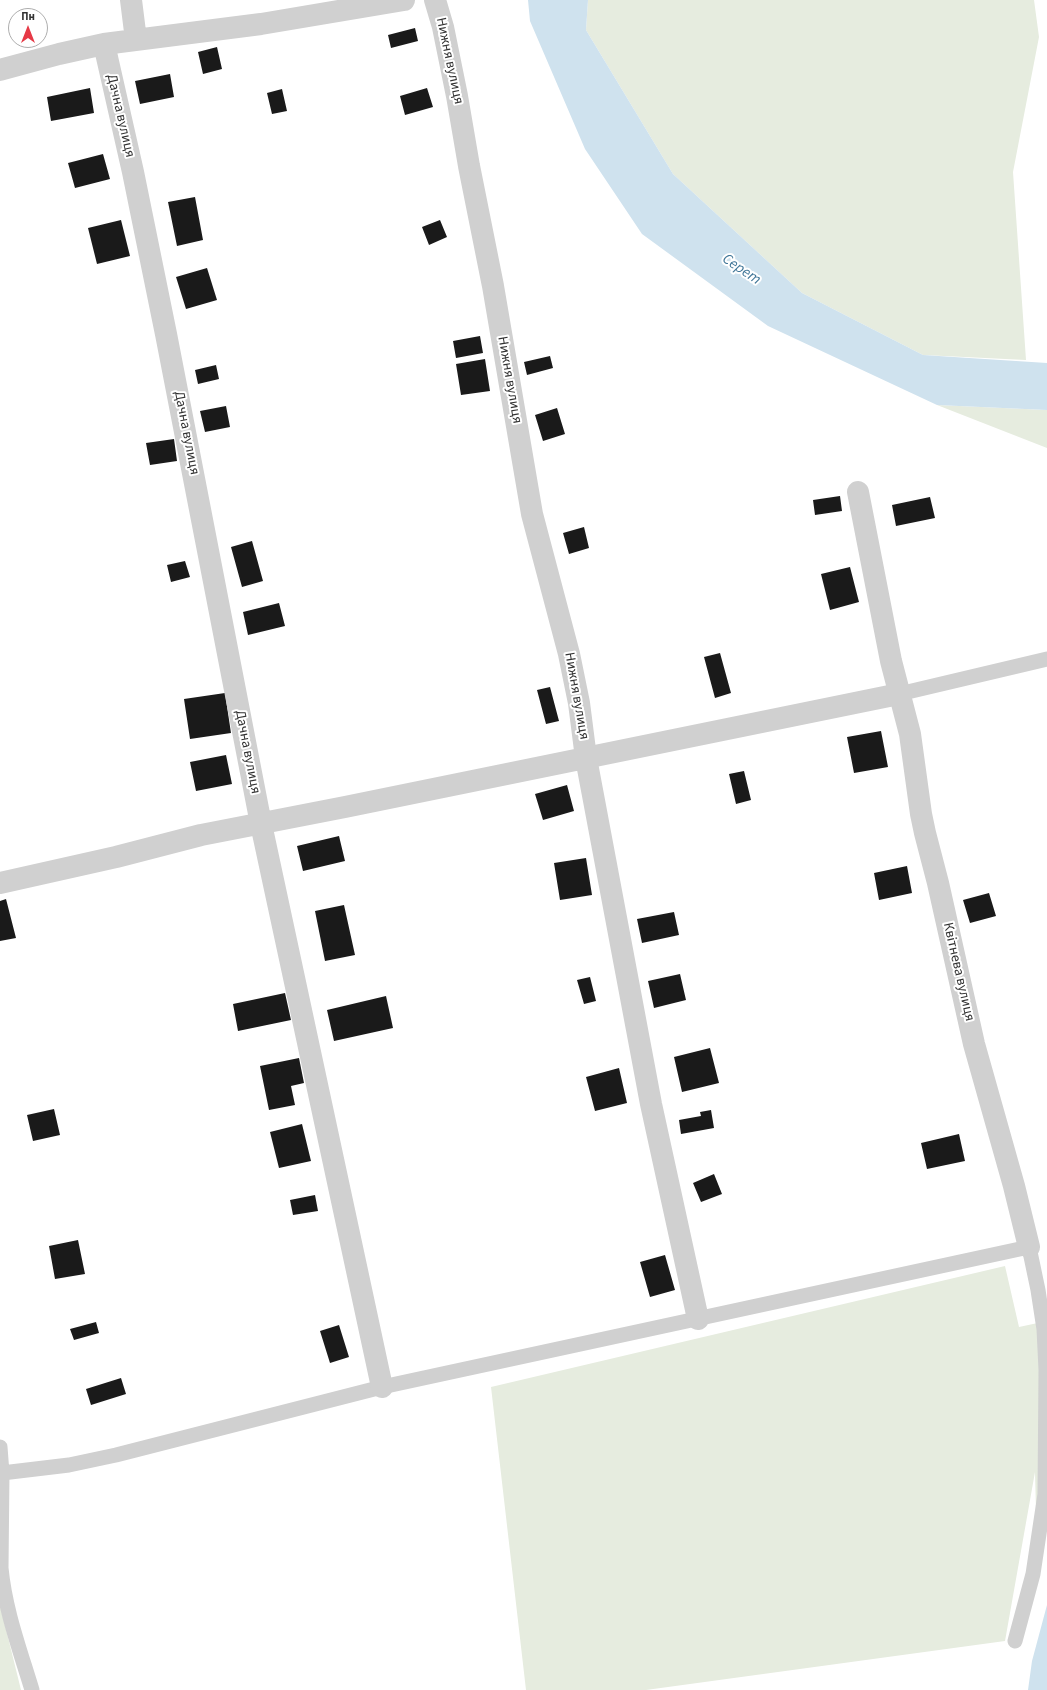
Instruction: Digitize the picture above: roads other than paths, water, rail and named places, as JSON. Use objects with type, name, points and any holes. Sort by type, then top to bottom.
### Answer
[{"type":"street","points":[[131,0],[136,40]]},
{"type":"street","points":[[0,70],[58,54],[104,44],[261,24],[404,0]]},
{"type":"street","name":"Нижня вулиця","points":[[435,0],[443,28],[457,96],[469,166],[493,286],[532,514],[569,654],[579,703],[586,758],[651,1104],[698,1319]]},
{"type":"street","name":"Дачна вулиця","points":[[104,44],[133,172],[166,334],[261,824],[382,1387]]},
{"type":"street","name":"Квітнева вулиця","points":[[858,492],[891,661],[910,734],[920,814],[938,882],[974,1044],[1014,1186],[1029,1247]]},
{"type":"street","points":[[0,883],[116,857],[201,835],[900,694]]},
{"type":"lane","points":[[900,694],[1047,658]]},
{"type":"lane","points":[[2,1473],[69,1465],[116,1455],[382,1387],[1029,1247],[1044,1312],[1046,1370],[1045,1494],[1033,1574],[1015,1641]]},
{"type":"lane","points":[[0,1447],[2,1473],[2,1582],[13,1628],[32,1690]]},
{"type":"water","name":"Серет","points":[[528,0],[588,0],[586,30],[673,174],[802,293],[923,355],[1047,363],[1047,410],[937,405],[768,326],[642,234],[585,149],[530,21]]},
{"type":"water","points":[[1047,1605],[1047,1690],[1028,1690],[1032,1661]]}]
